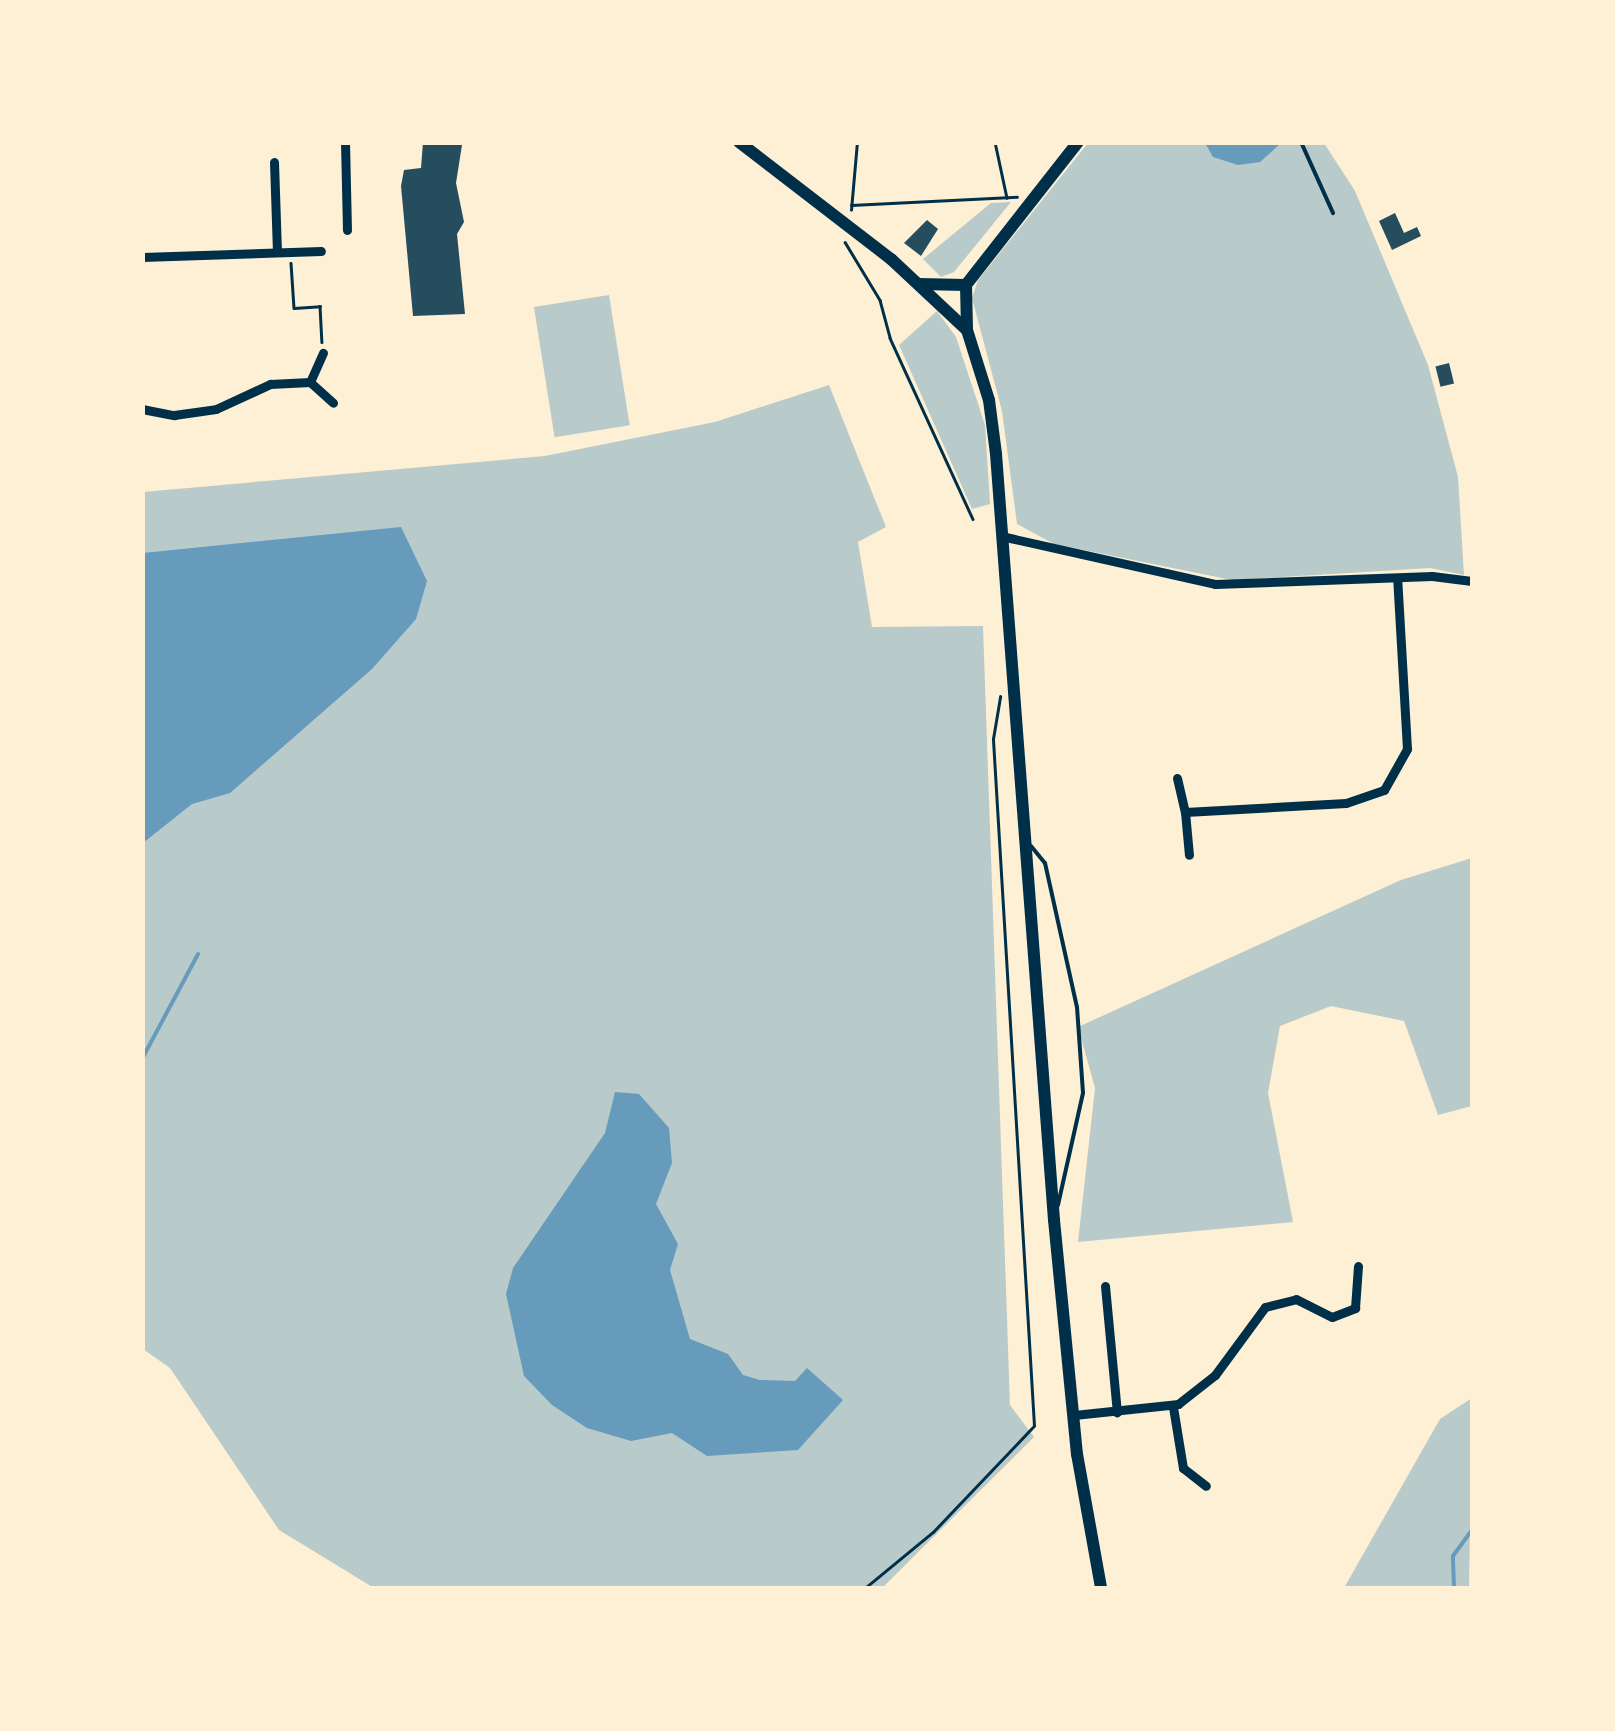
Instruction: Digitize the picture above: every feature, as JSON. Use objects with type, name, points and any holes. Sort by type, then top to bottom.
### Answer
[{"type":"main road","points":[[739,142],[919,284],[967,330]]},
{"type":"main road","points":[[1078,142],[966,285],[967,330],[989,400],[1054,1220],[1074,1415],[1101,1588]]},
{"type":"main road","points":[[919,284],[966,285]]},
{"type":"street","points":[[346,142],[347,230]]},
{"type":"street","points":[[274,162],[276,252]]},
{"type":"street","points":[[142,257],[321,251]]},
{"type":"street","points":[[310,382],[323,353]]},
{"type":"street","points":[[142,410],[174,415],[216,409],[270,384],[310,382],[333,403]]},
{"type":"street","points":[[1001,536],[1215,584],[1397,578],[1472,581]]},
{"type":"street","points":[[1185,812],[1364,800],[1397,776],[1406,749],[1397,578]]},
{"type":"street","points":[[1178,778],[1188,855]]},
{"type":"street","points":[[1074,1415],[1173,1407],[1206,1385],[1266,1307],[1296,1299],[1332,1317],[1355,1308],[1358,1266]]},
{"type":"street","points":[[1104,1286],[1117,1412]]},
{"type":"street","points":[[1173,1407],[1183,1468],[1206,1486]]},
{"type":"lane","points":[[1300,142],[1333,213]]},
{"type":"lane","points":[[1024,838],[1045,863],[1077,1007],[1084,1093],[1054,1220]]},
{"type":"path","points":[[858,142],[845,242],[880,300],[890,338],[973,519]]},
{"type":"path","points":[[995,142],[1006,198]]},
{"type":"path","points":[[852,205],[1038,194]]},
{"type":"path","points":[[290,251],[294,308],[320,306],[323,353]]},
{"type":"path","points":[[865,1588],[933,1532],[1034,1426],[994,740],[999,682]]},
{"type":"shaded area","points":[[1088,143],[1324,143],[1355,191],[1428,365],[1458,477],[1464,575],[1430,568],[1232,580],[1054,544],[1017,524],[1002,411],[972,298],[978,280]]},
{"type":"shaded area","points":[[1011,202],[954,272],[941,277],[923,259],[991,203]]},
{"type":"shaded area","points":[[609,295],[630,425],[555,437],[534,307]]},
{"type":"shaded area","points":[[937,311],[956,337],[985,425],[990,504],[972,509],[899,345]]},
{"type":"shaded area","points":[[829,385],[886,527],[858,542],[872,627],[983,626],[1010,1405],[1034,1437],[882,1588],[374,1588],[279,1530],[170,1368],[143,1349],[143,492],[545,456],[715,422]]},
{"type":"shaded area","points":[[1472,858],[1472,1106],[1438,1115],[1404,1021],[1331,1006],[1280,1026],[1268,1093],[1293,1222],[1078,1242],[1095,1088],[1078,1027],[1401,880]]},
{"type":"shaded area","points":[[1472,1398],[1469,1588],[1344,1588],[1440,1419]]},
{"type":"water","points":[[1205,143],[1281,143],[1260,162],[1238,165],[1213,157]]},
{"type":"water","points":[[401,527],[427,581],[416,619],[372,669],[230,793],[192,804],[143,843],[143,553]]},
{"type":"water","points":[[615,1092],[639,1094],[669,1128],[672,1163],[656,1204],[678,1244],[670,1270],[690,1339],[728,1354],[743,1375],[760,1380],[795,1381],[807,1368],[843,1400],[798,1450],[707,1456],[672,1433],[631,1441],[587,1428],[552,1405],[524,1376],[506,1294],[513,1268],[605,1133]]},
{"type":"building","points":[[423,142],[462,145],[456,183],[464,222],[457,234],[465,314],[413,316],[401,186],[404,170],[421,168]]},
{"type":"building","points":[[1395,213],[1404,233],[1417,227],[1421,236],[1392,250],[1379,221]]},
{"type":"building","points":[[927,220],[938,229],[921,256],[904,243]]},
{"type":"building","points":[[1449,363],[1454,383],[1440,387],[1435,366]]},
{"type":"waterway","points":[[142,1059],[198,954]]},
{"type":"waterway","points":[[1454,1588],[1453,1556],[1472,1530]]}]
